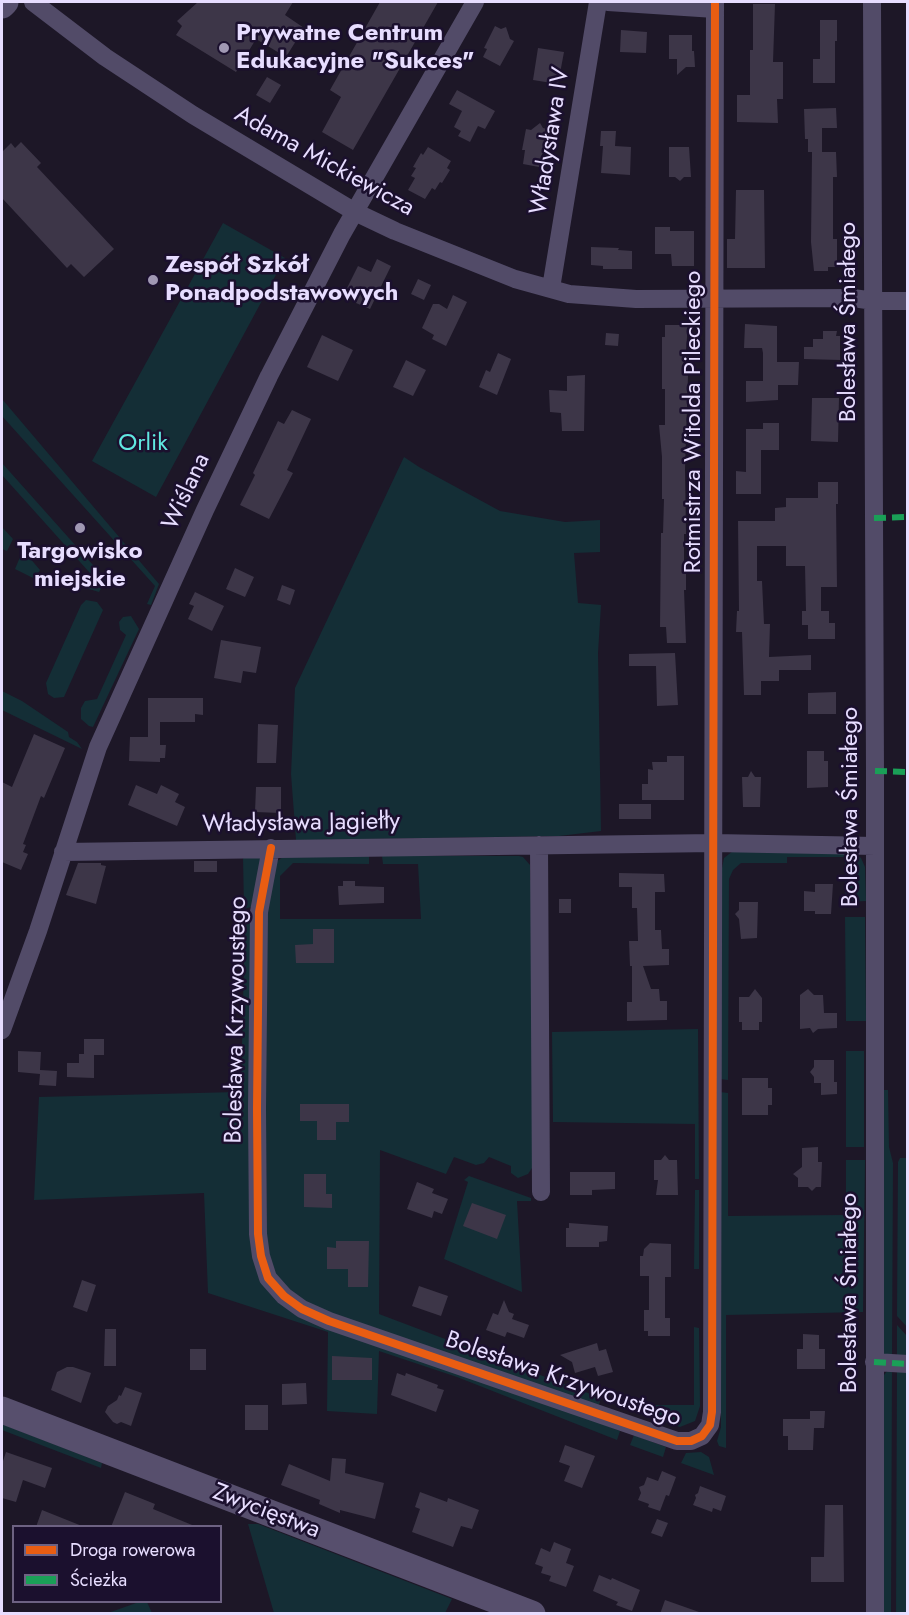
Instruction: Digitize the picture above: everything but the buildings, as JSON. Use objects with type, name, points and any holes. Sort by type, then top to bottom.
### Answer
[{"type":"street","points":[[2,5],[5,2]]},
{"type":"street","name":"Adama Mickiewicza","points":[[33,2],[95,51],[355,212],[487,270],[569,294],[636,299],[853,298],[874,301],[908,301]]},
{"type":"street","name":"Wiślana","points":[[2,1030],[38,931],[98,747],[191,539],[283,347],[365,190],[475,2]]},
{"type":"street","name":"Władysława IV","points":[[551,288],[598,2]]},
{"type":"street","points":[[608,2],[715,5]]},
{"type":"street","name":"Bolesława Śmiałego","points":[[872,2],[875,1614]]},
{"type":"street","name":"Rotmistrza Witolda Pileckiego","points":[[714,843],[715,5]]},
{"type":"street","name":"Władysława Jagiełły","points":[[63,852],[714,843],[874,846]]},
{"type":"street","name":"Bolesława Krzywoustego","points":[[271,848],[259,912],[258,981],[258,1234],[261,1256],[268,1278],[284,1296],[302,1309],[329,1321],[684,1442],[698,1438],[705,1433],[710,1425],[712,1412],[714,843]]},
{"type":"street","points":[[539,845],[541,1192]]},
{"type":"street","points":[[874,1362],[908,1364]]},
{"type":"street","name":"Zwycięstwa","points":[[2,1410],[532,1614]]},
{"type":"green space","name":"Orlik","points":[[223,223],[285,258],[156,497],[92,461]]},
{"type":"green space","points":[[2,399],[159,584],[151,605],[147,604],[155,586],[2,416]]},
{"type":"green space","points":[[404,457],[500,511],[565,522],[600,520],[600,552],[574,553],[578,603],[601,605],[598,653],[601,831],[559,836],[296,840],[291,774],[295,688]]},
{"type":"green space","points":[[2,463],[109,583],[108,586],[102,587],[99,592],[79,586],[72,581],[98,582],[2,475]]},
{"type":"green space","points":[[2,527],[13,539],[7,551],[2,549]]},
{"type":"green space","points":[[23,550],[40,570],[35,579],[15,569]]},
{"type":"green space","points":[[86,600],[97,602],[103,610],[64,697],[54,698],[48,694],[46,683],[81,605]]},
{"type":"green space","points":[[131,616],[139,629],[93,727],[89,726],[81,719],[81,708],[85,701],[97,699],[126,635],[120,630],[119,622],[123,617]]},
{"type":"green space","points":[[2,691],[22,701],[68,732],[69,737],[82,749],[2,710]]},
{"type":"green space","points":[[733,851],[854,852],[861,858],[865,867],[866,901],[845,902],[845,857],[787,857],[787,863],[741,863],[733,870],[729,879],[728,1080],[720,1079],[722,868],[724,858]]},
{"type":"green space","points":[[243,856],[256,856],[261,859],[256,901],[251,907],[244,909]]},
{"type":"green space","points":[[284,856],[369,856],[369,864],[293,863],[280,876],[280,919],[421,919],[418,864],[383,864],[382,856],[519,856],[530,865],[530,880],[534,880],[532,1168],[528,1174],[518,1178],[511,1173],[511,1166],[489,1157],[484,1163],[476,1165],[454,1157],[446,1174],[380,1150],[379,1314],[601,1398],[598,1408],[331,1317],[284,1289],[267,1258],[264,922],[276,862]]},
{"type":"green space","points":[[845,917],[865,917],[866,1021],[846,1021]]},
{"type":"green space","points":[[245,918],[251,918],[252,1092],[271,1291],[620,1431],[617,1440],[457,1377],[379,1351],[377,1414],[327,1411],[328,1332],[208,1293],[204,1193],[34,1200],[39,1097],[237,1092],[241,1088]]},
{"type":"green space","points":[[698,1029],[699,1179],[695,1179],[695,1124],[553,1122],[552,1032]]},
{"type":"green space","points":[[846,1051],[864,1051],[864,1147],[846,1147]]},
{"type":"green space","points":[[881,1090],[888,1090],[889,1147],[893,1163],[892,1356],[883,1353]]},
{"type":"green space","points":[[720,1092],[728,1093],[728,1216],[846,1215],[846,1160],[865,1160],[863,1312],[726,1315],[726,1448],[719,1446],[717,1441],[721,1427]]},
{"type":"green space","points":[[900,1158],[908,1158],[907,1327],[897,1316],[898,1162]]},
{"type":"green space","points":[[469,1176],[531,1198],[531,1201],[517,1201],[522,1292],[444,1259],[468,1182],[464,1180]]},
{"type":"green space","points":[[695,1190],[699,1190],[699,1269],[694,1269]]},
{"type":"green space","points":[[897,1325],[907,1336],[907,1357],[897,1356]]},
{"type":"green space","points":[[694,1327],[699,1328],[700,1406],[695,1421],[680,1427],[629,1410],[630,1405],[694,1405]]},
{"type":"green space","points":[[892,1370],[891,1614],[883,1613],[884,1375],[887,1371]]},
{"type":"green space","points":[[897,1371],[908,1372],[908,1613],[896,1614]]},
{"type":"green space","points":[[2,1424],[102,1463],[101,1468],[2,1430]]},
{"type":"green space","points":[[634,1435],[666,1447],[663,1457],[630,1445]]},
{"type":"green space","points":[[701,1452],[709,1457],[714,1475],[681,1463],[686,1453]]},
{"type":"green space","points":[[248,1524],[258,1524],[452,1599],[445,1613],[274,1613]]},
{"type":"green space","points":[[136,1603],[147,1603],[152,1613],[108,1613]]},
{"type":"marked path","points":[[874,518],[908,517]]},
{"type":"marked path","points":[[875,771],[908,772]]},
{"type":"marked path","points":[[874,1362],[908,1364]]},
{"type":"cycle path","points":[[271,848],[259,912],[257,1109],[258,1234],[261,1256],[268,1278],[284,1296],[302,1309],[329,1321],[677,1441],[691,1441],[702,1436],[710,1425],[712,1412],[715,2]]},
{"type":"place","name":"Prywatne Centrum Edukacyjne \"Sukces\"","points":[[224,48]]},
{"type":"place","name":"Zespół Szkół Ponadpodstawowych","points":[[153,280]]},
{"type":"place","name":"Targowisko miejskie","points":[[80,528]]}]
